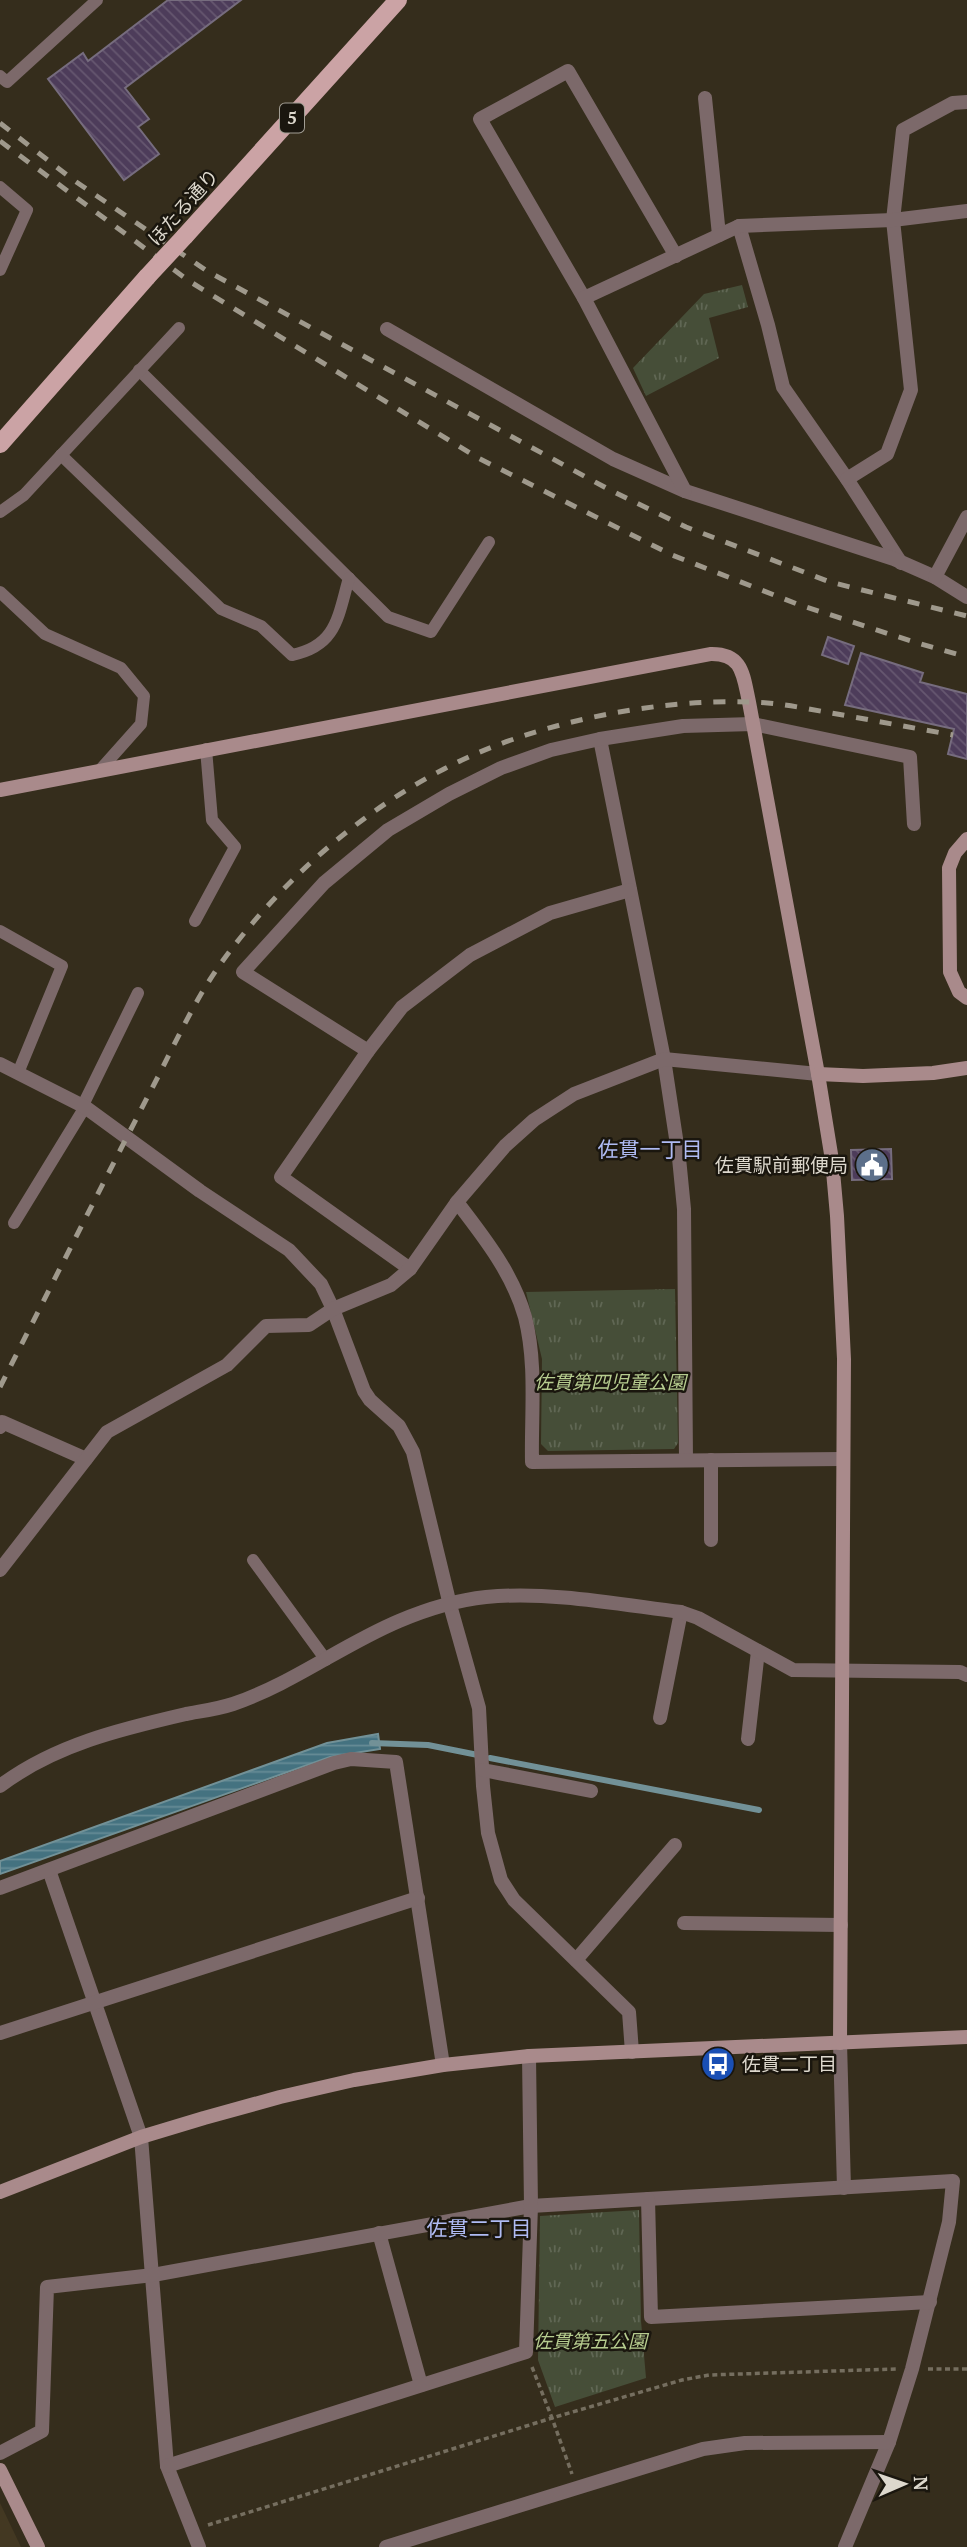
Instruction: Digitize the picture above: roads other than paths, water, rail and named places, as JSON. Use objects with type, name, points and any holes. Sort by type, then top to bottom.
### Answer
[{"type":"main road","name":"ほたる通り","points":[[0,443],[398,0]]},
{"type":"street","points":[[676,256],[568,71],[480,119],[584,298],[685,491]]},
{"type":"street","points":[[705,99],[719,236]]},
{"type":"street","points":[[847,479],[887,454],[911,390],[893,220],[903,130],[953,103],[967,102]]},
{"type":"street","points":[[584,298],[739,226],[893,220],[967,211]]},
{"type":"street","points":[[739,226],[783,387],[901,562]]},
{"type":"street","points":[[387,328],[613,459],[685,491],[901,562],[935,577],[967,597]]},
{"type":"street","points":[[935,577],[967,517]]},
{"type":"street","points":[[0,790],[710,654],[722,653],[732,657],[739,666],[753,724],[818,1074],[832,1160],[837,1216],[844,1359],[840,2043],[844,2188]]},
{"type":"street","points":[[368,1051],[243,972],[324,883],[388,831],[449,794],[501,768],[551,750],[600,739],[683,726],[753,724],[911,757],[914,824]]},
{"type":"street","points":[[600,739],[664,1059],[679,1158],[684,1209],[686,1461]]},
{"type":"street","points":[[967,839],[955,853],[949,868],[950,972],[959,992],[967,998]]},
{"type":"street","points":[[410,1269],[281,1177],[368,1051],[402,1007],[470,955],[550,913],[630,890]]},
{"type":"street","points":[[0,1570],[107,1432],[227,1364],[266,1326],[309,1325],[334,1309],[391,1285],[410,1269],[457,1202],[505,1146],[534,1120],[574,1094],[664,1059],[863,1076],[933,1073],[967,1068]]},
{"type":"street","points":[[0,1064],[84,1106],[201,1191],[289,1250],[321,1284],[334,1309],[364,1391],[370,1400],[399,1426],[412,1452],[479,1708],[488,1833],[501,1880],[514,1900],[629,2011],[632,2052]]},
{"type":"street","points":[[457,1202],[488,1242],[507,1275],[524,1316],[531,1354],[532,1462],[842,1460]]},
{"type":"street","points":[[0,1426],[2,1422],[86,1459]]},
{"type":"street","points":[[710,1540],[712,1460]]},
{"type":"street","points":[[0,1786],[36,1762],[77,1744],[233,1704],[267,1690],[398,1622],[450,1605],[486,1597],[541,1597],[681,1612],[698,1618],[793,1670],[960,1672],[967,1675]]},
{"type":"street","points":[[660,1718],[681,1612]]},
{"type":"street","points":[[748,1739],[758,1651]]},
{"type":"street","points":[[0,1888],[334,1763],[351,1759],[396,1762],[443,2065]]},
{"type":"street","points":[[482,1770],[591,1791]]},
{"type":"street","points":[[576,1960],[674,1845]]},
{"type":"street","points":[[49,1870],[141,2137],[167,2466],[199,2547]]},
{"type":"street","points":[[0,2033],[418,1898]]},
{"type":"street","points":[[684,1923],[841,1925]]},
{"type":"street","points":[[0,2192],[141,2137],[280,2097],[354,2080],[443,2065],[529,2056],[967,2037]]},
{"type":"street","points":[[167,2466],[526,2352],[531,2206],[529,2056]]},
{"type":"street","points":[[0,2452],[42,2431],[47,2287],[153,2275],[531,2206],[953,2181],[949,2222],[912,2370],[889,2442],[845,2547]]},
{"type":"street","points":[[648,2199],[651,2317],[930,2302]]},
{"type":"street","points":[[379,2233],[421,2385]]},
{"type":"street","points":[[386,2547],[703,2449],[745,2443],[889,2442]]},
{"type":"street","points":[[0,2470],[38,2547]]},
{"type":"lane","points":[[0,76],[6,82],[97,0]]},
{"type":"lane","points":[[0,187],[27,210],[0,271]]},
{"type":"lane","points":[[0,512],[24,495],[179,328]]},
{"type":"lane","points":[[139,370],[388,617],[431,632],[489,542]]},
{"type":"lane","points":[[61,455],[221,609],[261,626],[292,655],[311,651],[334,631],[349,578]]},
{"type":"lane","points":[[0,592],[45,634],[121,668],[144,696],[141,724],[100,770]]},
{"type":"lane","points":[[195,921],[235,847],[212,820],[206,749]]},
{"type":"lane","points":[[0,931],[62,966],[18,1073]]},
{"type":"lane","points":[[14,1223],[84,1106],[138,993]]},
{"type":"lane","points":[[253,1560],[326,1660]]},
{"type":"water","points":[[378,1734],[380,1749],[330,1757],[0,1874],[0,1861],[327,1743]]},
{"type":"waterway","points":[[372,1743],[428,1745],[478,1755]]},
{"type":"waterway","points":[[490,1758],[759,1810]]},
{"type":"railway","points":[[0,123],[72,179],[207,271],[608,489],[686,527],[830,582],[967,616]]},
{"type":"railway","points":[[0,141],[189,281],[478,458],[672,555],[797,604],[967,657]]},
{"type":"railway","points":[[0,1387],[183,1026],[213,975],[270,903],[323,852],[381,806],[444,769],[514,739],[591,718],[671,705],[710,702],[770,703],[953,735]]},
{"type":"place","name":"佐貫駅前郵便局","points":[[872,1165]]},
{"type":"place","name":"佐貫二丁目","points":[[718,2064]]},
{"type":"district","name":"佐貫一丁目","points":[[650,1150]]},
{"type":"district","name":"佐貫二丁目","points":[[479,2229]]},
{"type":"park label","name":"佐貫第四児童公園","points":[[610,1382]]},
{"type":"park label","name":"佐貫第五公園","points":[[590,2341]]}]
